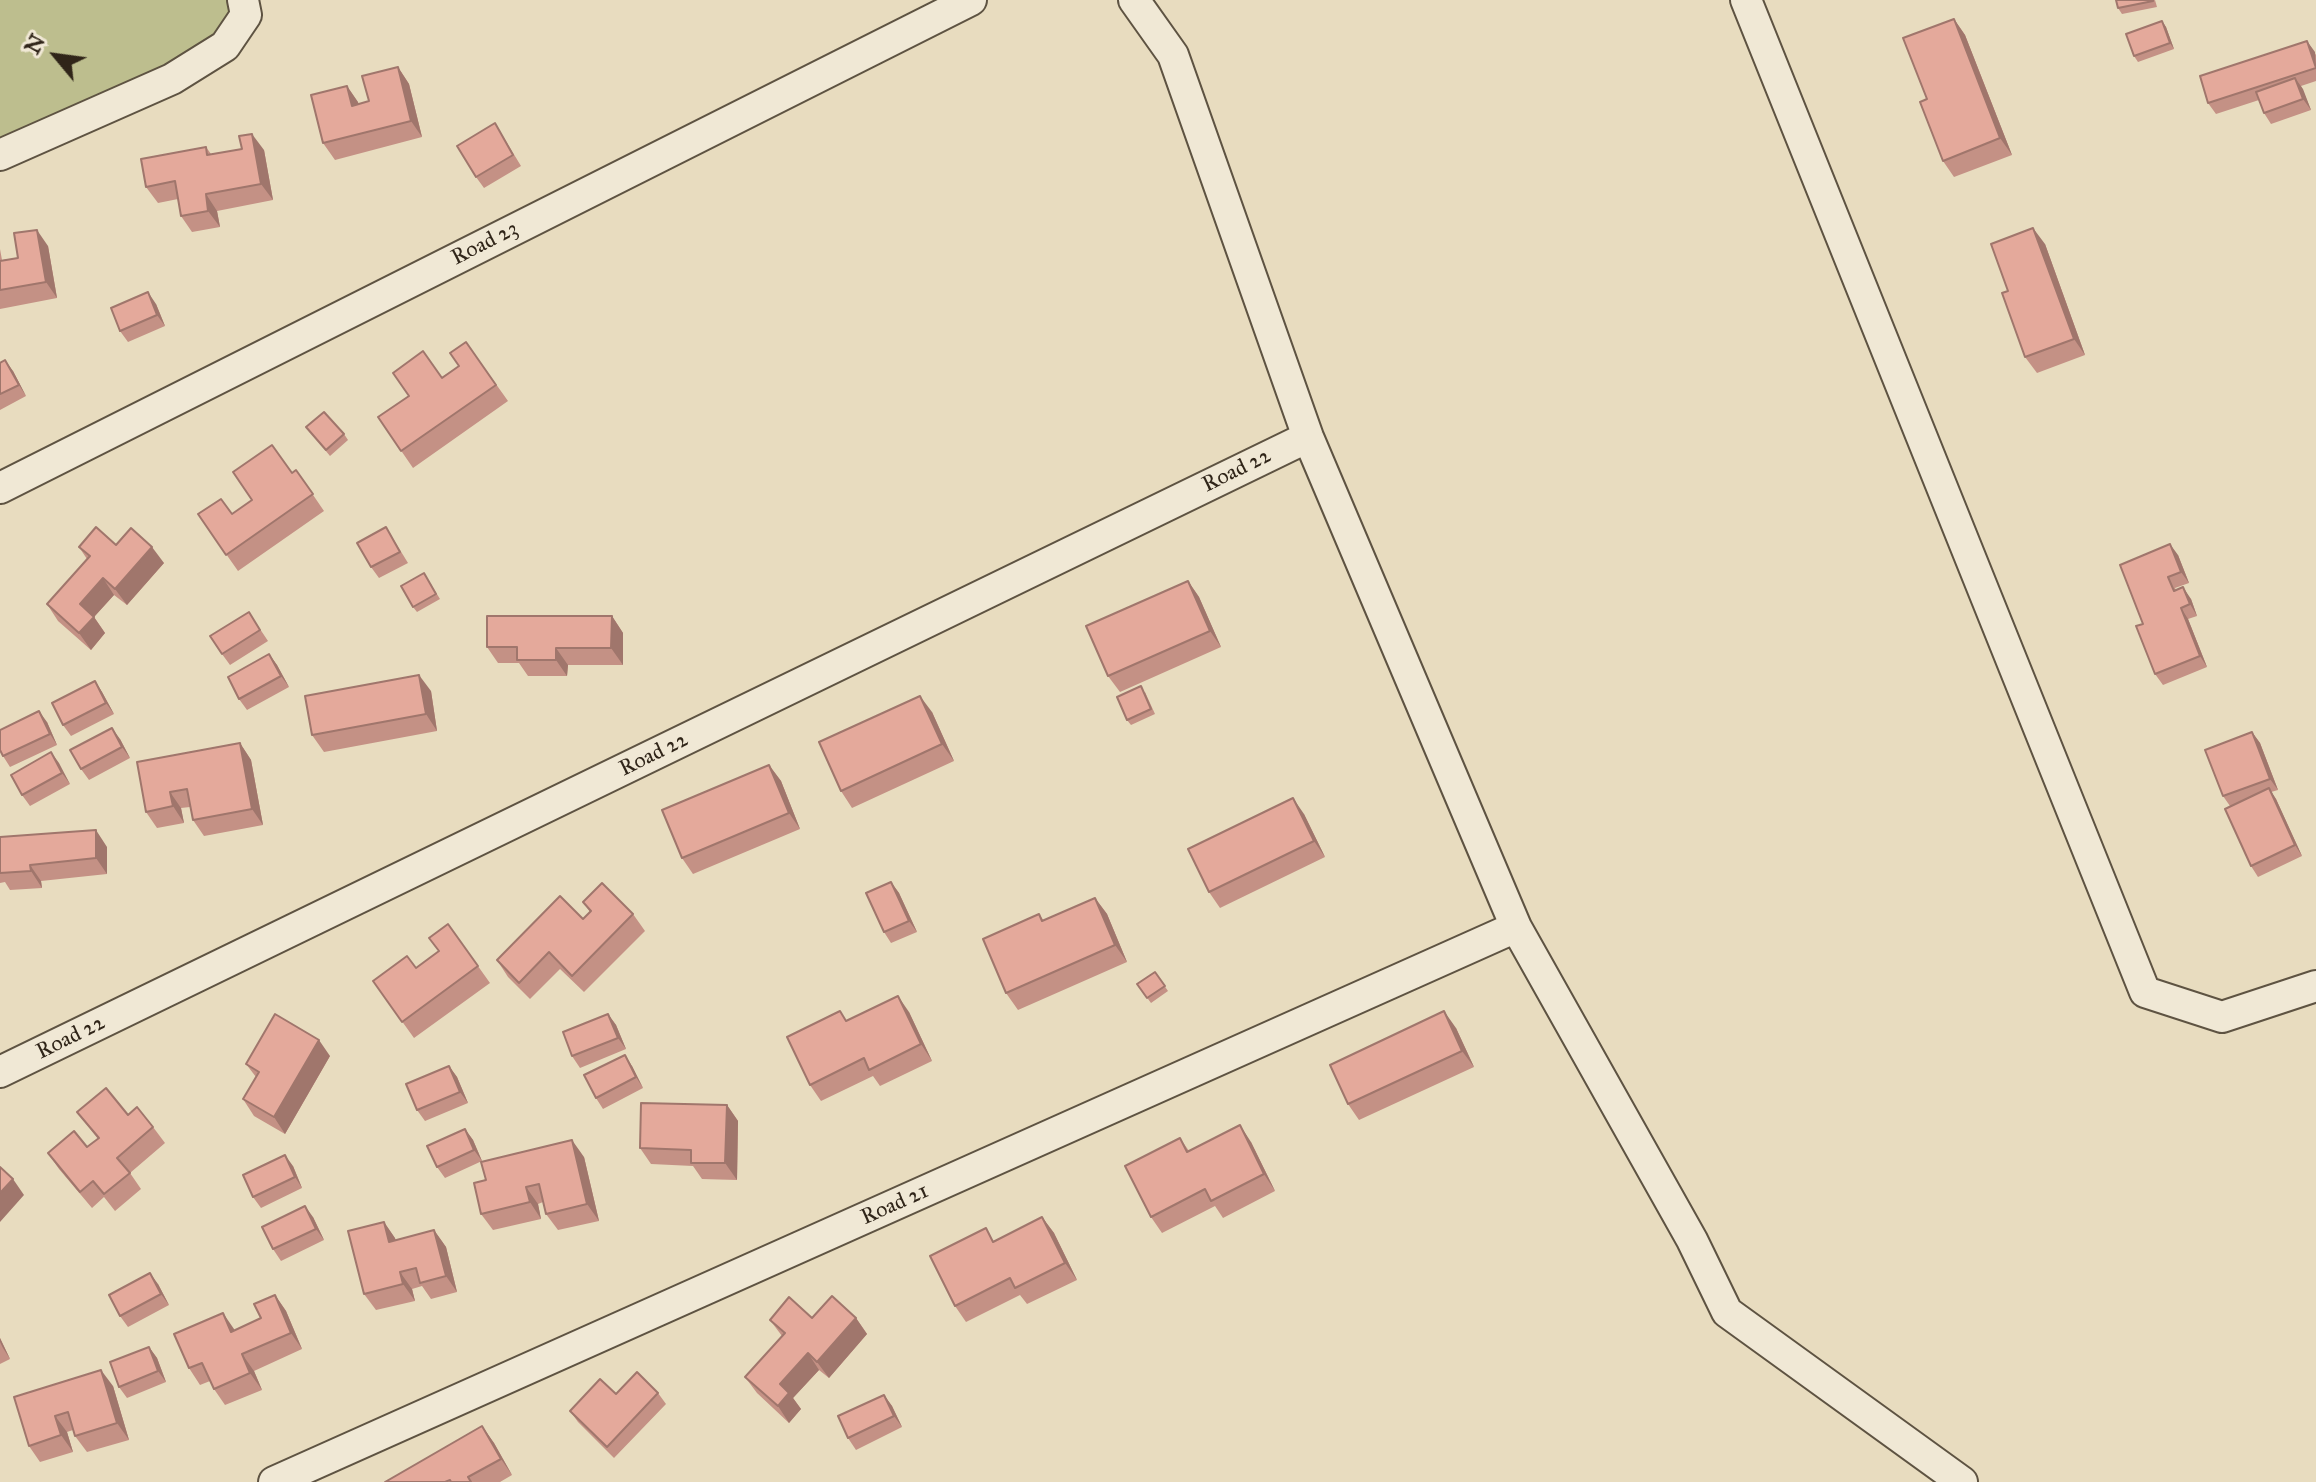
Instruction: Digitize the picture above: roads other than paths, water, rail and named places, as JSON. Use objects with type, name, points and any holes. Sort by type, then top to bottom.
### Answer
[{"type":"street","points":[[0,155],[172,79],[225,46],[246,15],[243,0]]},
{"type":"street","name":"Road 23","points":[[0,488],[971,0]]},
{"type":"street","points":[[1134,0],[1173,55],[1308,437],[1516,927],[1692,1240],[1727,1312],[1962,1482]]},
{"type":"street","points":[[1746,0],[2145,992],[2222,1017],[2316,986]]},
{"type":"street","name":"Road 22","points":[[0,1072],[1308,437]]},
{"type":"street","name":"Road 21","points":[[274,1482],[1516,927]]}]
